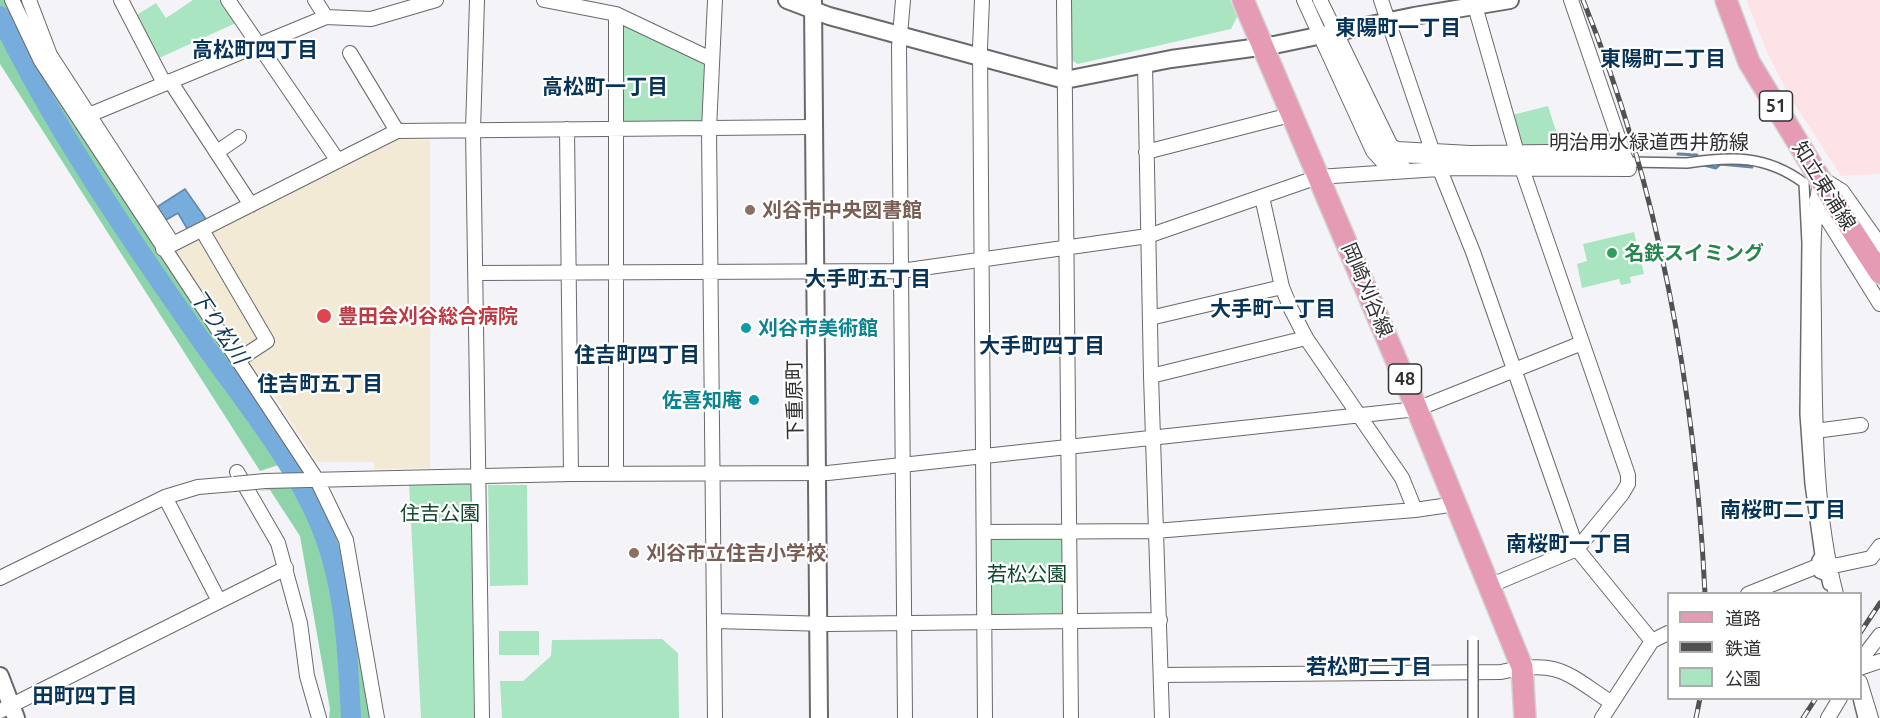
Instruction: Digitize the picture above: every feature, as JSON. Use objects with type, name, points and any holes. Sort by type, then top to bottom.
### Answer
[{"type":"main road","name":"岡崎刈谷線","points":[[1243,0],[1294,114],[1318,177],[1417,409],[1522,667],[1525,718]]},
{"type":"main road","name":"知立東浦線","points":[[1726,0],[1749,62],[1821,178],[1836,207],[1880,273]]},
{"type":"street","points":[[12,0],[41,61],[168,247]]},
{"type":"street","points":[[29,0],[38,30],[50,55],[314,480],[346,540],[377,718]]},
{"type":"street","points":[[121,0],[167,82],[217,152],[251,205]]},
{"type":"street","points":[[228,0],[338,161]]},
{"type":"street","points":[[315,0],[326,17]]},
{"type":"street","points":[[88,115],[326,17],[371,19],[436,0]]},
{"type":"street","points":[[477,0],[472,130],[482,718]]},
{"type":"street","points":[[544,0],[616,14],[711,59]]},
{"type":"street","points":[[715,0],[710,129],[716,621],[715,718]]},
{"type":"street","points":[[787,0],[813,5],[980,59],[1065,80],[1510,0]]},
{"type":"street","points":[[903,0],[900,35],[905,718]]},
{"type":"street","points":[[982,0],[980,59],[985,718]]},
{"type":"street","points":[[1064,0],[1071,718]]},
{"type":"street","points":[[1304,0],[1327,34]]},
{"type":"street","points":[[1310,0],[1391,146],[1436,160]]},
{"type":"street","points":[[1320,0],[1327,34],[1373,151],[1382,161],[1394,166],[1436,160],[1626,160],[1571,0]]},
{"type":"street","points":[[1381,0],[1386,22],[1436,160],[1473,252],[1512,370],[1577,549],[1652,641]]},
{"type":"street","name":"下重原町","points":[[813,5],[819,718]]},
{"type":"street","points":[[1475,6],[1519,160],[1628,475],[1628,484],[1577,549],[1489,586]]},
{"type":"street","points":[[616,14],[614,129],[616,474]]},
{"type":"street","points":[[350,53],[397,131]]},
{"type":"street","points":[[1145,64],[1155,531],[1162,718]]},
{"type":"street","points":[[1146,152],[1294,114]]},
{"type":"street","points":[[168,247],[397,131],[814,127]]},
{"type":"street","points":[[567,129],[571,474]]},
{"type":"street","points":[[217,152],[239,137]]},
{"type":"street","name":"明治用水緑道西井筋線","points":[[1626,160],[1688,163],[1714,159],[1756,159],[1772,163],[1804,183],[1807,243],[1805,414],[1810,484],[1820,555],[1817,560],[1823,566],[1819,573],[1826,576],[1830,592]]},
{"type":"street","points":[[476,273],[901,271],[1148,236],[1318,177],[1436,160],[1519,160]]},
{"type":"street","points":[[1835,592],[1823,566],[1815,431],[1813,225],[1821,178],[1842,191],[1876,232],[1880,245]]},
{"type":"street","points":[[1262,197],[1282,287],[1306,338],[1402,478],[1415,510]]},
{"type":"street","points":[[1816,201],[1880,304]]},
{"type":"street","points":[[202,230],[267,341],[238,360]]},
{"type":"street","points":[[1150,318],[1282,287]]},
{"type":"street","points":[[1151,376],[1306,338]]},
{"type":"street","points":[[0,578],[165,497],[236,478],[314,480],[571,474],[817,474],[1417,409],[1582,343]]},
{"type":"street","points":[[1815,431],[1861,425]]},
{"type":"street","points":[[236,478],[270,526],[286,568],[300,623],[307,676],[320,718]]},
{"type":"street","points":[[165,497],[219,601]]},
{"type":"street","points":[[985,532],[1155,531],[1415,510],[1456,504]]},
{"type":"street","points":[[1753,592],[1823,566],[1871,558],[1880,546]]},
{"type":"street","points":[[0,676],[9,712],[286,568]]},
{"type":"street","points":[[716,621],[817,623],[1160,620]]},
{"type":"street","points":[[1602,718],[1652,641],[1667,634]]},
{"type":"street","points":[[1862,659],[1880,635]]},
{"type":"street","points":[[1473,640],[1473,718]]},
{"type":"street","points":[[1862,667],[1880,661]]},
{"type":"street","points":[[1161,675],[1502,672],[1540,665],[1558,668],[1612,703]]},
{"type":"street","points":[[1862,689],[1871,718]]},
{"type":"street","points":[[1828,718],[1839,700]]},
{"type":"street","points":[[1858,700],[1863,718]]},
{"type":"shaded area","points":[[1746,0],[1880,0],[1880,174],[1841,176],[1788,94],[1767,52]]},
{"type":"shaded area","name":"豊田会刈谷総合病院","points":[[397,139],[430,140],[430,468],[374,469],[374,462],[317,462],[266,384],[262,386],[174,249]]},
{"type":"green space","points":[[0,0],[16,0],[303,457],[260,471],[0,64]]},
{"type":"green space","points":[[193,0],[222,0],[238,22],[157,59],[135,16],[156,3],[166,18]]},
{"type":"green space","points":[[1070,0],[1230,0],[1237,17],[1231,29],[1078,64],[1071,60]]},
{"type":"green space","points":[[621,22],[705,60],[704,124],[619,125]]},
{"type":"green space","points":[[1548,106],[1561,147],[1521,147],[1512,115]]},
{"type":"green space","name":"名鉄スイミング","points":[[1634,232],[1644,274],[1630,277],[1631,283],[1621,285],[1619,279],[1582,288],[1577,264],[1587,261],[1583,244]]},
{"type":"green space","points":[[317,480],[346,540],[378,718],[329,718],[330,709],[300,536],[270,490],[258,491]]},
{"type":"green space","name":"住吉公園","points":[[409,483],[471,483],[474,718],[421,718]]},
{"type":"green space","points":[[488,485],[527,485],[528,585],[490,586]]},
{"type":"green space","name":"若松公園","points":[[1062,534],[1063,613],[991,614],[990,535]]},
{"type":"green space","points":[[499,631],[539,631],[539,655],[499,655]]},
{"type":"green space","points":[[662,639],[678,653],[679,718],[502,718],[500,681],[523,681],[551,656],[552,640]]},
{"type":"water","points":[[185,189],[208,222],[189,232],[178,213],[166,220],[157,207]]},
{"type":"waterway","name":"下り松川","points":[[0,16],[44,99],[93,180],[171,297],[263,426],[307,498],[328,545],[340,593],[351,718]]},
{"type":"waterway","points":[[1678,154],[1697,155]]},
{"type":"waterway","points":[[1704,165],[1716,168],[1720,164],[1752,167]]},
{"type":"railway","points":[[1583,0],[1610,72],[1633,144],[1653,217],[1669,291],[1693,441],[1705,592]]},
{"type":"railway","points":[[1862,630],[1880,603]]},
{"type":"railway","points":[[1696,718],[1700,700]]},
{"type":"railway","points":[[1803,718],[1815,700]]},
{"type":"place","name":"刈谷市中央図書館","points":[[750,210]]},
{"type":"place","name":"名鉄スイミング","points":[[1612,253]]},
{"type":"place","name":"豊田会刈谷総合病院","points":[[324,316]]},
{"type":"place","name":"刈谷市美術館","points":[[746,328]]},
{"type":"place","name":"佐喜知庵","points":[[754,400]]},
{"type":"place","name":"刈谷市立住吉小学校","points":[[634,553]]},
{"type":"district","name":"東陽町一丁目","points":[[1398,28]]},
{"type":"district","name":"高松町四丁目","points":[[255,50]]},
{"type":"district","name":"東陽町二丁目","points":[[1663,59]]},
{"type":"district","name":"高松町一丁目","points":[[605,87]]},
{"type":"district","name":"大手町五丁目","points":[[868,279]]},
{"type":"district","name":"大手町一丁目","points":[[1273,309]]},
{"type":"district","name":"大手町四丁目","points":[[1042,346]]},
{"type":"district","name":"住吉町四丁目","points":[[637,355]]},
{"type":"district","name":"住吉町五丁目","points":[[320,384]]},
{"type":"district","name":"南桜町二丁目","points":[[1783,510]]},
{"type":"district","name":"南桜町一丁目","points":[[1569,544]]},
{"type":"district","name":"若松町二丁目","points":[[1369,667]]},
{"type":"district","name":"田町四丁目","points":[[85,696]]}]
